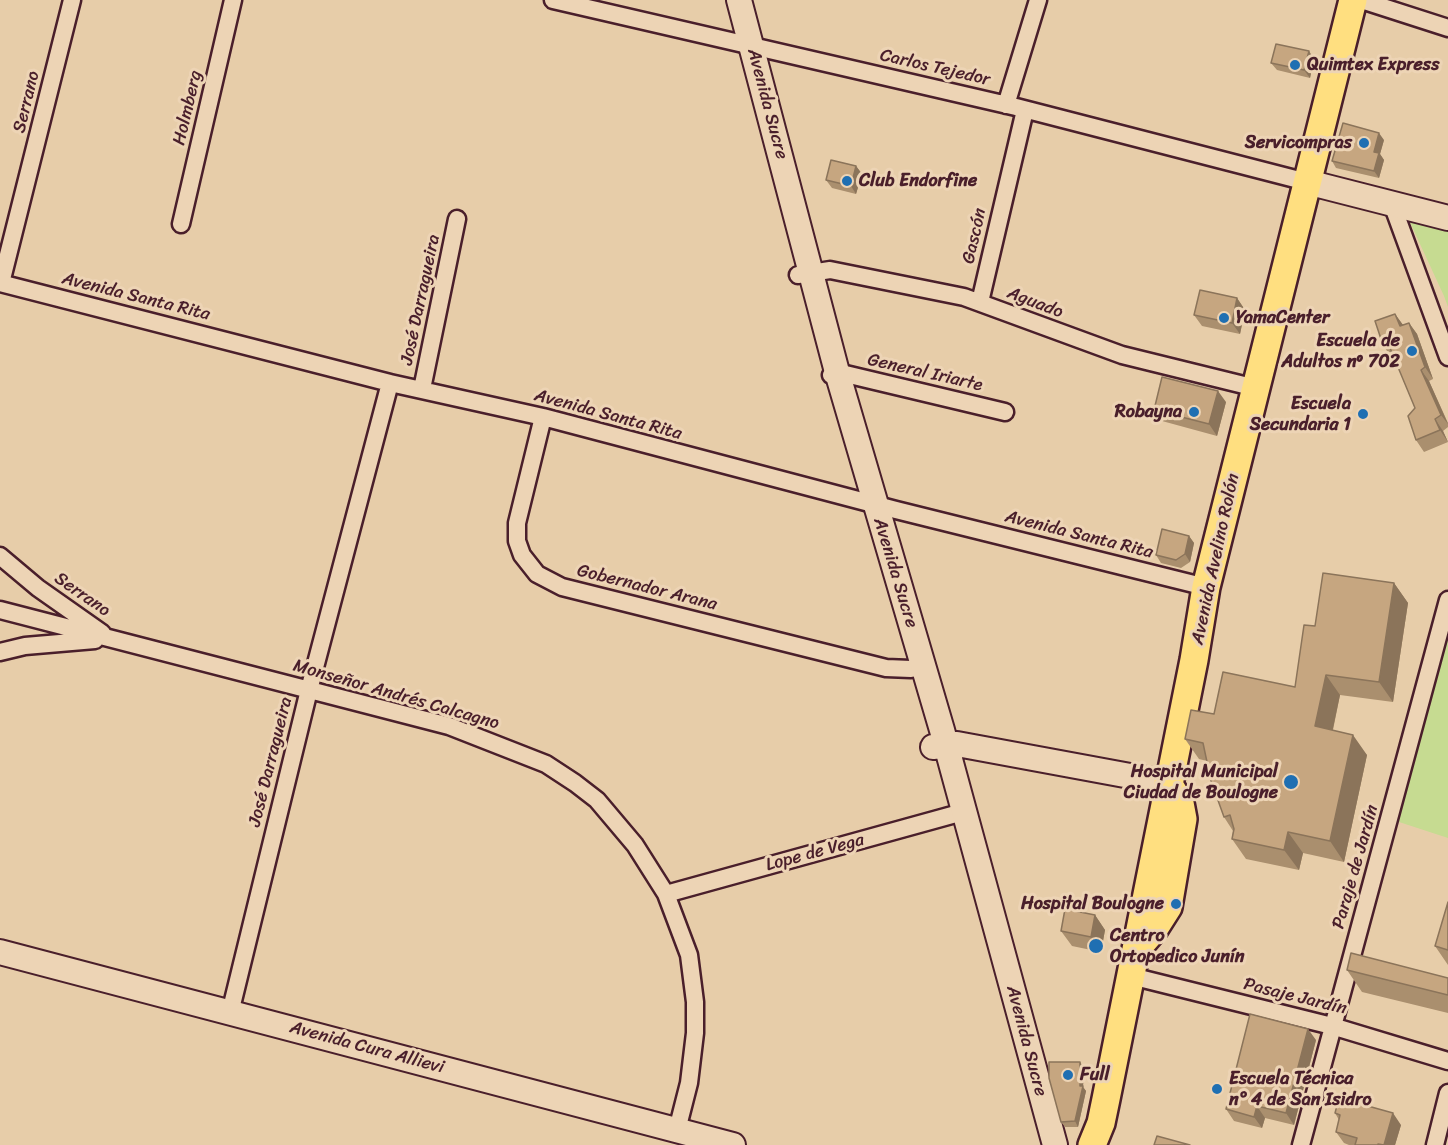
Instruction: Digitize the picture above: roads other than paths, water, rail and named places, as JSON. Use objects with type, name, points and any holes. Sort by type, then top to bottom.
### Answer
[{"type":"main road","name":"Avenida Sucre","points":[[726,0],[744,45],[832,374],[939,745],[1041,1145]]},
{"type":"main road","name":"Avenida Sucre","points":[[739,0],[744,45]]},
{"type":"main road","name":"Avenida Avelino Rolón","points":[[1098,1138],[1206,587],[1353,0]]},
{"type":"main road","points":[[1307,182],[1448,218]]},
{"type":"main road","name":"Avenida Sucre","points":[[868,503],[911,669],[939,745]]},
{"type":"main road","points":[[939,745],[1168,783]]},
{"type":"main road","name":"Avenida Sucre","points":[[957,814],[1055,1145]]},
{"type":"main road","name":"Avenida Cura Allievi","points":[[0,952],[733,1145]]},
{"type":"street","name":"Serrano","points":[[1,283],[72,0]]},
{"type":"street","name":"Holmberg","points":[[181,224],[233,0]]},
{"type":"street","name":"Carlos Tejedor","points":[[553,0],[1006,105],[1307,182]]},
{"type":"street","points":[[1006,105],[1038,0]]},
{"type":"street","points":[[1361,0],[1448,28]]},
{"type":"street","name":"Gascón","points":[[980,302],[1025,110]]},
{"type":"street","points":[[1392,204],[1448,357]]},
{"type":"street","name":"José Darragueira","points":[[422,389],[457,219]]},
{"type":"street","name":"Aguado","points":[[805,274],[830,270],[980,302],[1122,355],[1256,388]]},
{"type":"street","name":"Avenida Santa Rita","points":[[1,283],[390,382],[543,417],[868,503],[1206,587]]},
{"type":"street","name":"General Iriarte","points":[[832,374],[1005,412]]},
{"type":"street","name":"José Darragueira","points":[[230,1012],[309,690],[390,382]]},
{"type":"street","name":"Gobernador Arana","points":[[543,417],[516,523],[517,541],[522,555],[537,574],[574,590],[886,668],[911,669]]},
{"type":"street","name":"Serrano","points":[[0,556],[38,588],[111,639]]},
{"type":"street","name":"Paraje de Jardín","points":[[1301,1145],[1448,600]]},
{"type":"street","name":"Monseñor Andrés Calcagno","points":[[0,610],[449,726],[546,764],[597,800],[635,845],[666,894],[688,955],[695,1002],[693,1060],[677,1130]]},
{"type":"street","name":"Serrano","points":[[0,652],[26,646],[111,639]]},
{"type":"street","name":"Lope de Vega","points":[[666,894],[957,814]]},
{"type":"street","name":"Pasaje Jardín","points":[[1133,964],[1448,1061]]},
{"type":"street","points":[[1435,1145],[1448,1093]]},
{"type":"place","name":"Quimtex Express","points":[[1295,65]]},
{"type":"place","name":"Servicompras","points":[[1364,143]]},
{"type":"place","name":"Club Endorfine","points":[[847,181]]},
{"type":"place","name":"YamaCenter","points":[[1224,318]]},
{"type":"place","name":"Escuela de Adultos nº 702","points":[[1412,351]]},
{"type":"place","name":"Robayna","points":[[1194,412]]},
{"type":"place","name":"Escuela Secundaria 1","points":[[1363,414]]},
{"type":"place","name":"Hospital Municipal Ciudad de Boulogne","points":[[1291,782]]},
{"type":"place","name":"Hospital Boulogne","points":[[1176,904]]},
{"type":"place","name":"Centro Ortopedico Junín","points":[[1096,946]]},
{"type":"place","name":"Full","points":[[1068,1075]]},
{"type":"place","name":"Escuela Técnica n° 4 de San Isidro","points":[[1217,1089]]}]
